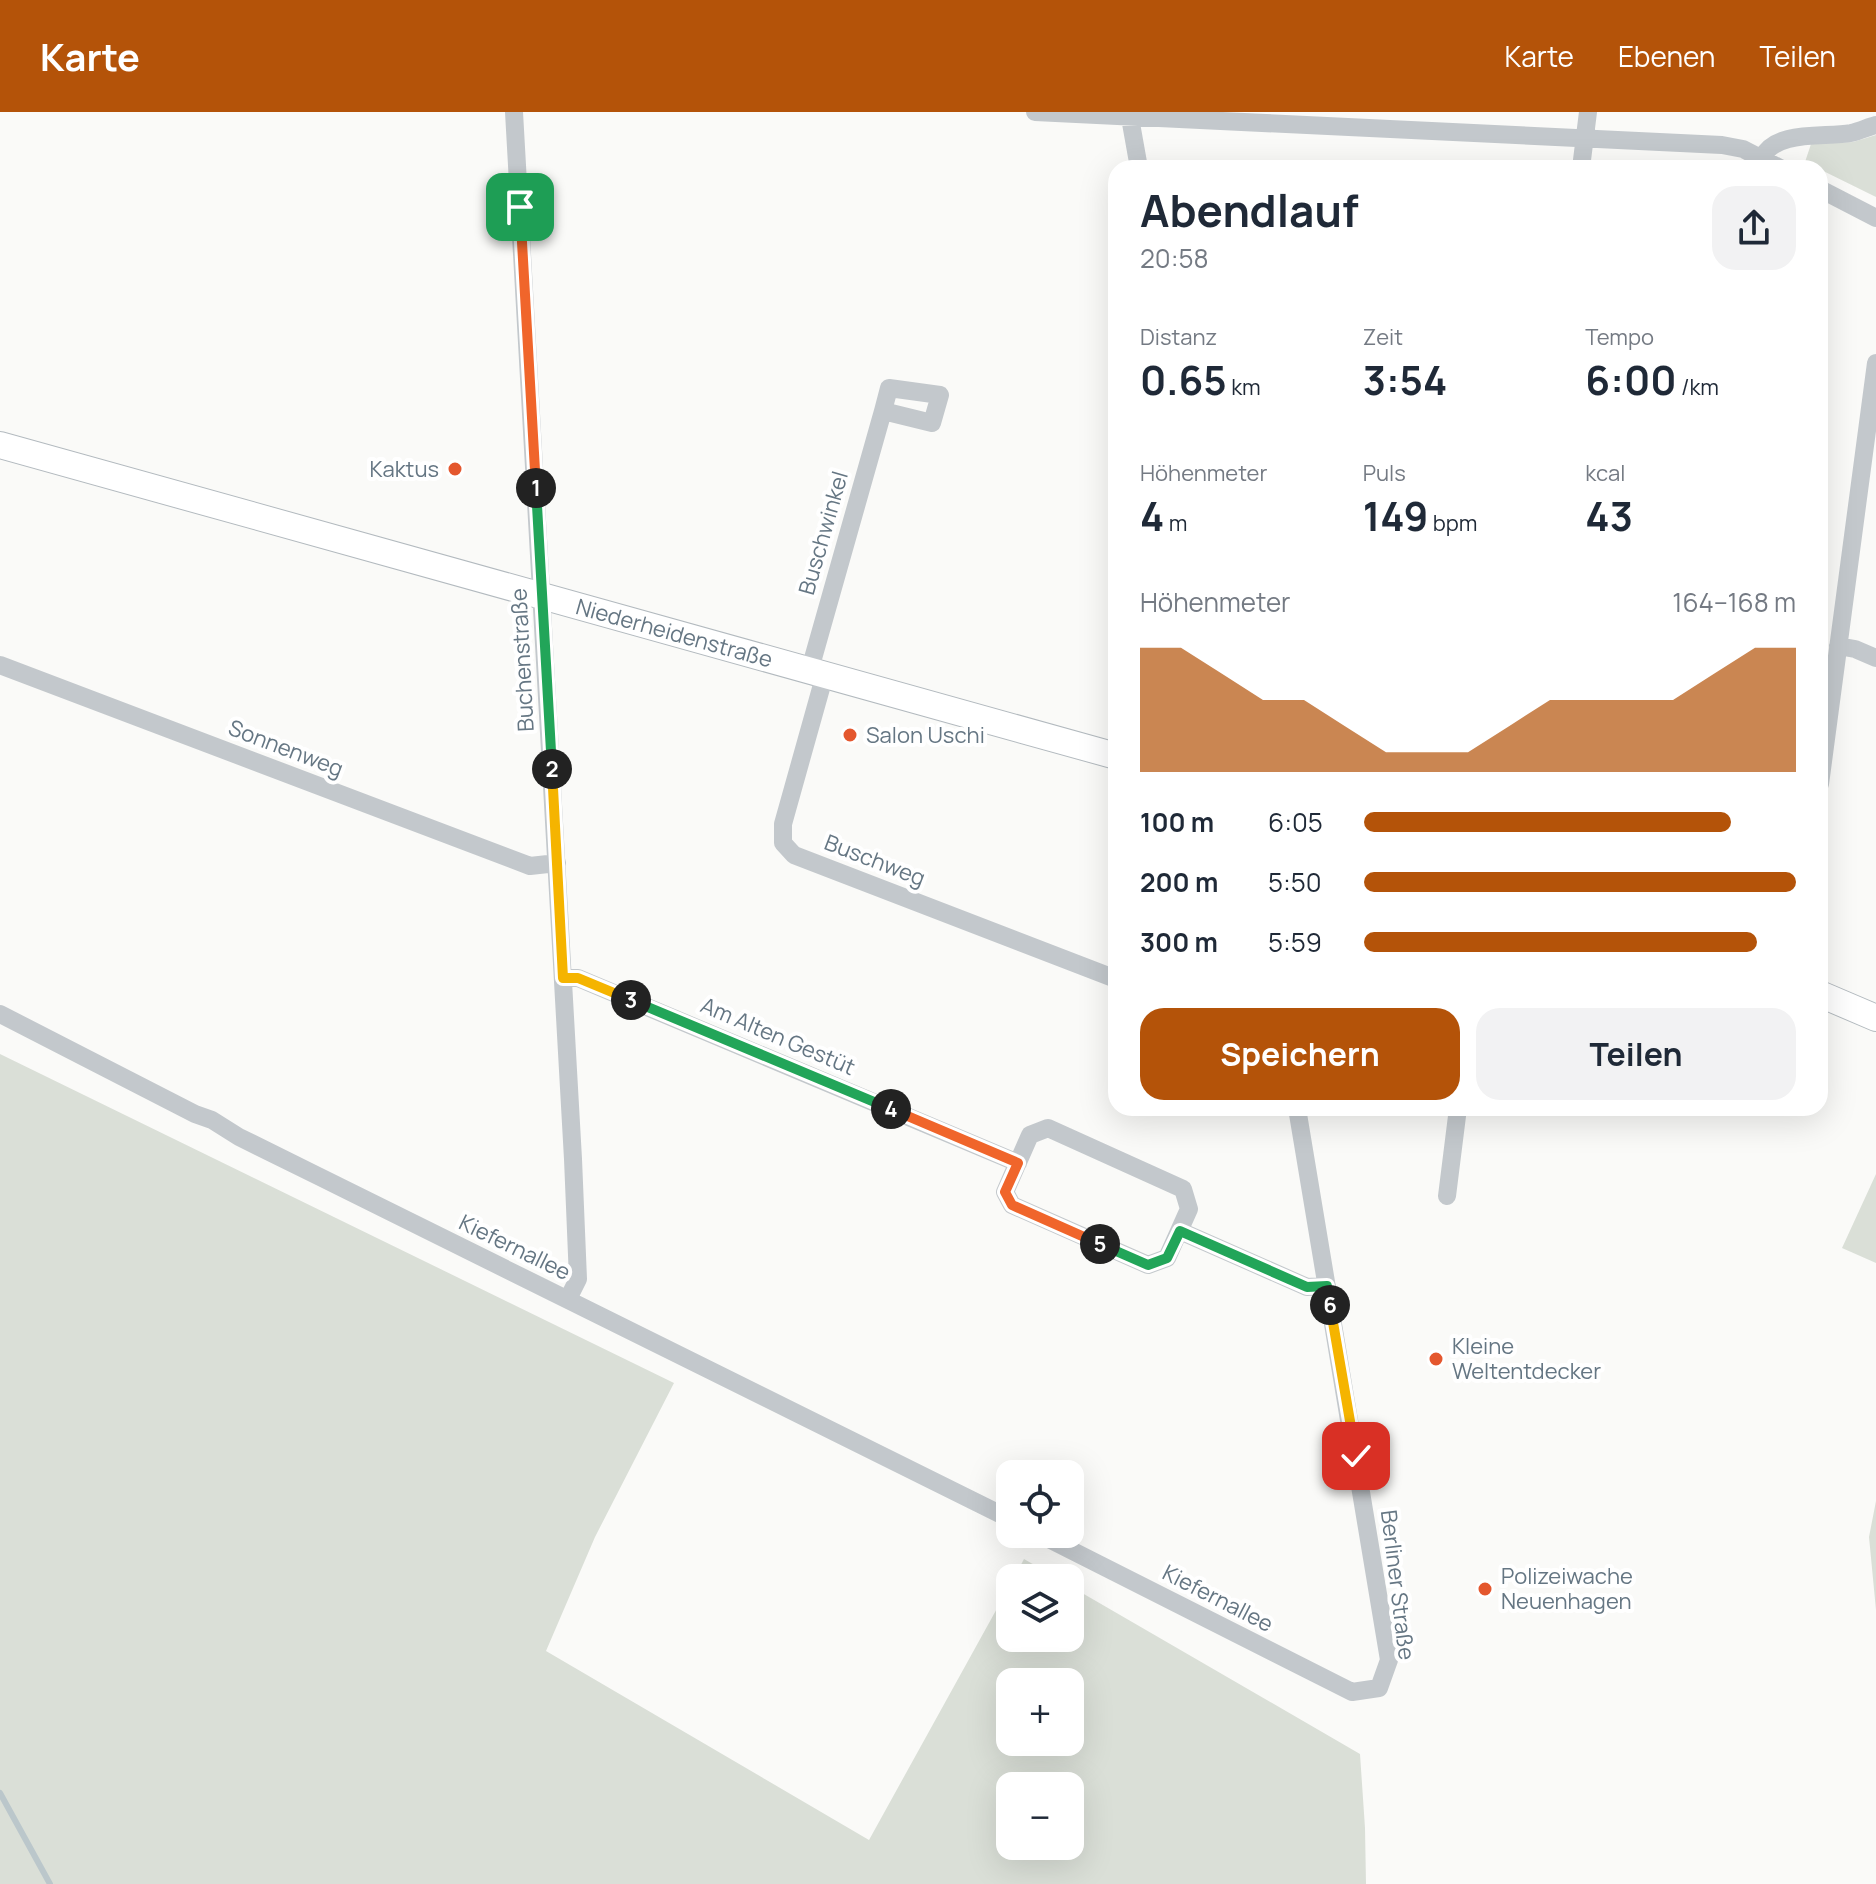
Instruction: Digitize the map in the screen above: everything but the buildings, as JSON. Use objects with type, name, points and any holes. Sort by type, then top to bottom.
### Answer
[{"type":"street","name":"Buchenstraße","points":[[514,112],[578,1279],[568,1299]]},
{"type":"street","points":[[1035,112],[1129,114],[1722,145],[1743,149],[1766,160]]},
{"type":"street","points":[[1582,160],[1588,112]]},
{"type":"street","points":[[1129,114],[1138,160]]},
{"type":"street","points":[[1762,158],[1765,151],[1785,141],[1853,132],[1876,125]]},
{"type":"street","points":[[1828,193],[1876,218]]},
{"type":"street","points":[[1828,723],[1876,363]]},
{"type":"street","name":"Buschwinkel","points":[[817,672],[883,411]]},
{"type":"street","name":"Niederheidenstraße","points":[[0,445],[1108,754]]},
{"type":"street","points":[[1838,646],[1876,658]]},
{"type":"street","name":"Sonnenweg","points":[[0,665],[530,866],[557,863]]},
{"type":"street","name":"Buschweg","points":[[817,672],[783,824],[783,843],[794,855],[1108,976]]},
{"type":"street","name":"Am Alten Gestüt","points":[[563,978],[578,978],[1018,1163]]},
{"type":"street","points":[[1828,997],[1876,1018]]},
{"type":"street","name":"Kiefernallee","points":[[0,1014],[221,1124],[265,1150],[996,1512]]},
{"type":"street","name":"Berliner Straße","points":[[1298,1116],[1389,1660],[1379,1688]]},
{"type":"street","points":[[1447,1196],[1457,1116]]},
{"type":"street","points":[[1048,1128],[1183,1189],[1189,1209],[1180,1231],[1167,1258],[1148,1265],[1012,1205],[1005,1192],[1030,1135],[1048,1128]]},
{"type":"street","points":[[1180,1231],[1307,1287],[1327,1286]]},
{"type":"street","name":"Kiefernallee","points":[[1067,1548],[1352,1692],[1379,1688]]},
{"type":"shaded area","points":[[1876,135],[1876,197],[1828,173],[1828,160],[1806,160],[1811,144],[1853,142]]},
{"type":"shaded area","points":[[0,1054],[674,1383],[595,1537],[546,1651],[869,1840],[996,1610],[996,1652],[1084,1652],[1084,1594],[1360,1754],[1366,1884],[0,1884]]},
{"type":"shaded area","points":[[1876,1174],[1876,1263],[1842,1248]]},
{"type":"shaded area","points":[[1876,1501],[1876,1610],[1869,1537]]},
{"type":"waterway","points":[[0,1793],[50,1884]]},
{"type":"place","name":"Kaktus","points":[[455,469]]},
{"type":"place","name":"Salon Uschi","points":[[850,735]]},
{"type":"place","name":"Kleine Weltentdecker","points":[[1436,1359]]},
{"type":"place","name":"Polizeiwache Neuenhagen","points":[[1485,1589]]},
{"type":"route","points":[[520,207],[563,978],[578,978],[1018,1163],[1005,1192],[1012,1205],[1148,1265],[1167,1258],[1180,1231],[1307,1287],[1327,1286],[1356,1456]]}]
